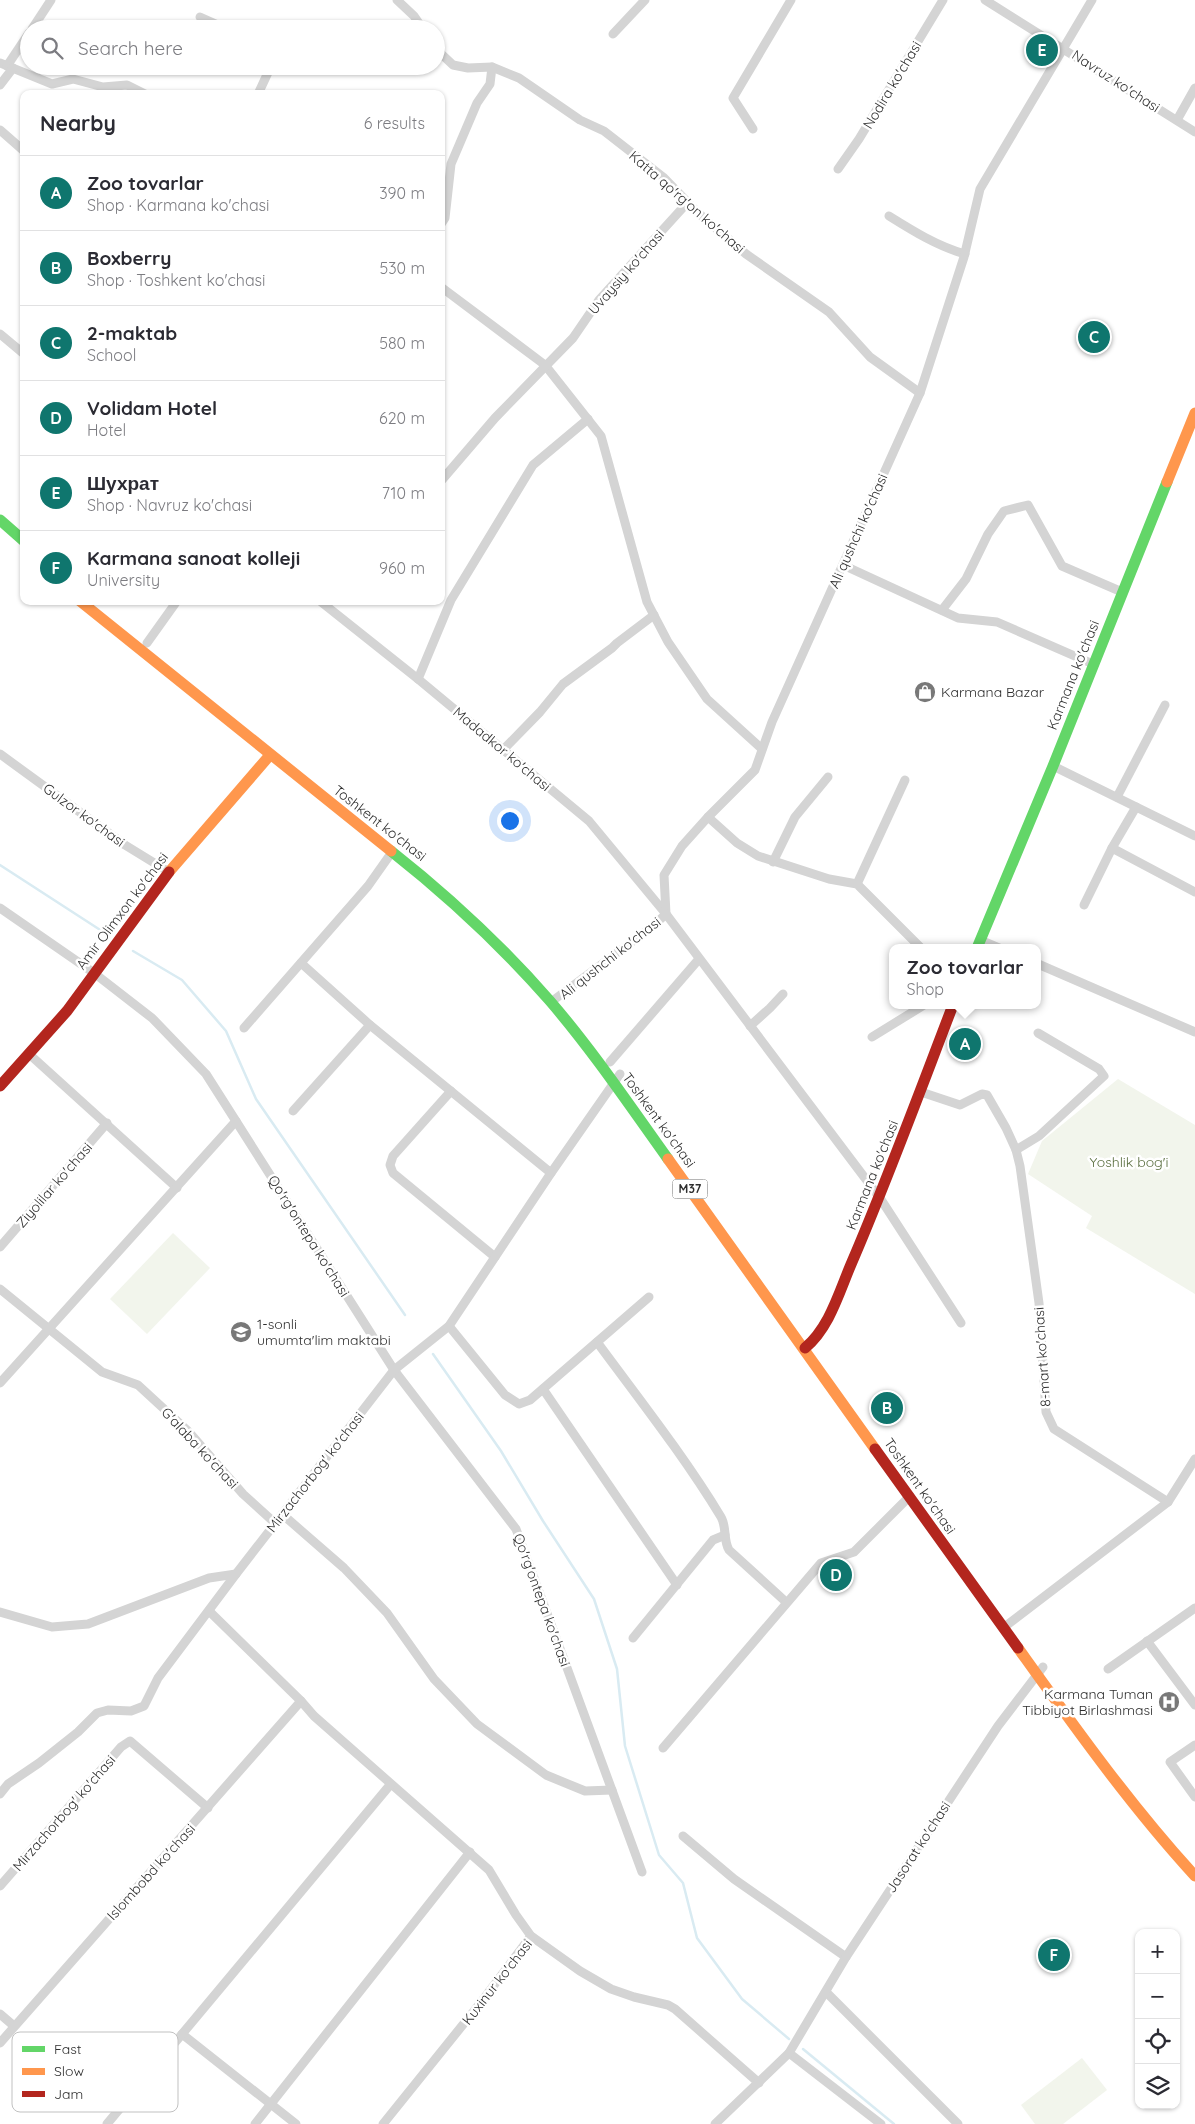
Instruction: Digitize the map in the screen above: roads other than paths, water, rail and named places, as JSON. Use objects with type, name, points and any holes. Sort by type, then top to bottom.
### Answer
[{"type":"main road","name":"Karmana ko'chasi","points":[[978,944],[1053,766],[1195,413]]},
{"type":"main road","points":[[0,520],[20,538]]},
{"type":"main road","points":[[0,534],[20,551]]},
{"type":"main road","name":"Toshkent ko'chasi","points":[[85,605],[441,879],[504,937],[617,1078],[1007,1625]]},
{"type":"main road","name":"Toshkent ko'chasi","points":[[101,605],[392,852],[435,886],[555,1000],[610,1062],[617,1078]]},
{"type":"main road","name":"Amir Olimxon ko'chasi","points":[[0,1086],[67,1011],[169,872],[273,751]]},
{"type":"main road","name":"Karmana ko'chasi","points":[[809,1346],[828,1315],[880,1198],[952,1009]]},
{"type":"main road","name":"Toshkent ko'chasi","points":[[809,1346],[910,1496],[1040,1670],[1182,1847],[1195,1860]]},
{"type":"main road","name":"Toshkent ko'chasi","points":[[1040,1670],[1099,1760],[1170,1849],[1195,1876]]},
{"type":"street","points":[[38,20],[51,0]]},
{"type":"street","points":[[397,0],[416,20]]},
{"type":"street","points":[[613,34],[645,0]]},
{"type":"street","points":[[753,129],[733,98],[791,0]]},
{"type":"street","name":"Nodira ko'chasi","points":[[838,169],[859,139],[943,0]]},
{"type":"street","name":"Ali qushchi ko'chasi","points":[[555,1000],[666,914],[664,875],[682,846],[755,770],[772,722],[920,393],[965,254],[980,190],[1092,0]]},
{"type":"street","name":"Navruz ko'chasi","points":[[990,1],[1195,132]]},
{"type":"street","points":[[200,17],[207,20]]},
{"type":"street","points":[[0,85],[6,66],[20,47]]},
{"type":"street","name":"Katta qo'rg'on ko'chasi","points":[[445,57],[453,65],[468,68],[492,67],[520,78],[580,120],[604,131],[663,177],[746,254],[829,312],[870,357],[920,393]]},
{"type":"street","points":[[6,66],[20,71]]},
{"type":"street","points":[[445,218],[451,164],[477,103],[490,84],[492,67]]},
{"type":"street","points":[[29,75],[52,84],[73,80],[103,87],[127,85],[137,90]]},
{"type":"street","points":[[260,90],[267,75]]},
{"type":"street","points":[[1177,120],[1195,88]]},
{"type":"street","points":[[0,130],[20,148]]},
{"type":"street","name":"Uvaysiy ko'chasi","points":[[445,476],[495,418],[573,338],[599,300],[688,202]]},
{"type":"street","points":[[889,216],[926,239],[949,250],[965,254]]},
{"type":"street","points":[[445,290],[545,365],[601,436],[647,602],[668,642],[707,699],[762,749]]},
{"type":"street","points":[[0,334],[20,351]]},
{"type":"street","points":[[418,680],[451,600],[533,465],[588,420]]},
{"type":"street","points":[[942,610],[966,579],[988,534],[1004,511],[1028,506],[1062,566],[1122,592]]},
{"type":"street","points":[[843,564],[958,618],[997,622],[1094,664]]},
{"type":"street","points":[[147,643],[174,605]]},
{"type":"street","name":"Madadkor ko'chasi","points":[[325,605],[589,822],[666,914],[880,1198],[961,1322]]},
{"type":"street","points":[[503,750],[540,712],[563,684],[654,615]]},
{"type":"street","points":[[1117,797],[1165,705]]},
{"type":"street","name":"Gulzor ko'chasi","points":[[0,754],[125,845],[169,872]]},
{"type":"street","points":[[1053,766],[1195,836]]},
{"type":"street","points":[[773,862],[795,817],[828,777]]},
{"type":"street","points":[[857,884],[905,780]]},
{"type":"street","points":[[1084,904],[1112,848],[1136,807]]},
{"type":"street","points":[[708,817],[737,843],[758,856],[829,879],[857,884],[917,944]]},
{"type":"street","points":[[1112,848],[1195,892]]},
{"type":"street","points":[[244,1028],[368,886],[392,852]]},
{"type":"street","name":"Qo'rg'ontepa ko'chasi","points":[[0,908],[94,973],[152,1018],[206,1074],[394,1370],[516,1529],[642,1872]]},
{"type":"street","points":[[610,1062],[699,959]]},
{"type":"street","points":[[301,964],[370,1026],[550,1173]]},
{"type":"street","points":[[1041,965],[1195,1032]]},
{"type":"street","points":[[750,1026],[782,994]]},
{"type":"street","points":[[872,1036],[917,1009]]},
{"type":"street","points":[[292,1111],[370,1026]]},
{"type":"street","points":[[1016,1150],[1039,1136],[1100,1082],[1104,1076],[1099,1069],[1038,1033]]},
{"type":"street","points":[[29,1054],[177,1188]]},
{"type":"street","name":"Mirzachorbog' ko'chasi","points":[[0,1794],[8,1784],[58,1748],[97,1713],[108,1710],[131,1711],[144,1706],[158,1678],[394,1370],[449,1326],[550,1173],[617,1078]]},
{"type":"street","points":[[450,1091],[393,1156],[390,1165],[393,1173],[495,1256]]},
{"type":"street","name":"8-mart ko'chasi","points":[[921,1092],[960,1105],[982,1094],[988,1094],[1016,1150],[1020,1166],[1039,1303],[1046,1412],[1054,1429],[1168,1502]]},
{"type":"street","points":[[0,1383],[236,1121]]},
{"type":"street","name":"Ziyolilar ko'chasi","points":[[0,1247],[107,1123]]},
{"type":"street","name":"G'alaba ko'chasi","points":[[0,1289],[102,1372],[138,1385],[188,1431],[243,1494],[275,1523]]},
{"type":"street","points":[[449,1326],[506,1395],[519,1404],[530,1400],[649,1297]]},
{"type":"street","points":[[597,1342],[702,1486],[723,1520],[726,1544],[729,1550],[786,1602]]},
{"type":"street","points":[[543,1389],[677,1585]]},
{"type":"street","points":[[1007,1625],[1168,1502],[1195,1459]]},
{"type":"street","points":[[663,1748],[821,1563],[854,1552],[910,1496]]},
{"type":"street","points":[[282,1514],[344,1568],[387,1613],[434,1679],[477,1724],[546,1775],[585,1791],[612,1790]]},
{"type":"street","points":[[633,1638],[713,1540],[725,1535]]},
{"type":"street","points":[[0,1612],[52,1628],[88,1624],[209,1578],[236,1574]]},
{"type":"street","points":[[1108,1669],[1195,1608]]},
{"type":"street","points":[[209,1611],[314,1716],[390,1785],[470,1852],[488,1870],[516,1916],[531,1936]]},
{"type":"street","points":[[1146,1641],[1195,1705]]},
{"type":"street","name":"Jasorat ko'chasi","points":[[715,2124],[790,2053],[846,1957],[998,1726],[1040,1670]]},
{"type":"street","name":"Islombobd ko'chasi","points":[[0,2043],[301,1701]]},
{"type":"street","name":"Mirzachorbog' ko'chasi","points":[[0,1886],[121,1747],[130,1742],[208,1808]]},
{"type":"street","points":[[1195,1745],[1170,1762],[1195,1797]]},
{"type":"street","points":[[0,1777],[8,1784]]},
{"type":"street","points":[[178,2039],[390,1785]]},
{"type":"street","points":[[682,1836],[734,1879],[846,1957]]},
{"type":"street","points":[[255,2124],[470,1852]]},
{"type":"street","name":"Kuxinur ko'chasi","points":[[383,2124],[482,2001],[531,1936],[580,1971],[611,1989],[668,2005],[675,2009],[759,2083]]},
{"type":"street","points":[[826,1992],[958,2124]]},
{"type":"street","points":[[0,2014],[14,2026]]},
{"type":"street","points":[[182,2034],[296,2124]]},
{"type":"street","points":[[790,2053],[881,2124]]},
{"type":"street","points":[[107,2124],[117,2112]]},
{"type":"waterway","points":[[0,865],[108,935]]},
{"type":"waterway","points":[[133,951],[182,980],[226,1031],[256,1099],[405,1315]]},
{"type":"waterway","points":[[433,1354],[501,1451],[543,1521],[594,1599],[617,1669],[625,1746],[659,1855],[683,1883],[697,1938],[742,1999],[789,2039]]},
{"type":"waterway","points":[[803,2049],[894,2124]]},
{"type":"place","name":"Шухрат","points":[[1042,50]]},
{"type":"place","name":"2-maktab","points":[[1094,337]]},
{"type":"place","name":"Karmana Bazar","points":[[925,692]]},
{"type":"place","name":"Zoo tovarlar","points":[[965,1044]]},
{"type":"place","name":"1-sonli umumta'lim maktabi","points":[[241,1332]]},
{"type":"place","name":"Boxberry","points":[[887,1408]]},
{"type":"place","name":"Volidam Hotel","points":[[836,1575]]},
{"type":"place","name":"Karmana Tuman Tibbiyot Birlashmasi","points":[[1169,1702]]},
{"type":"place","name":"Karmana sanoat kolleji","points":[[1054,1955]]},
{"type":"park label","name":"Yoshlik bog'i","points":[[1129,1162]]}]
